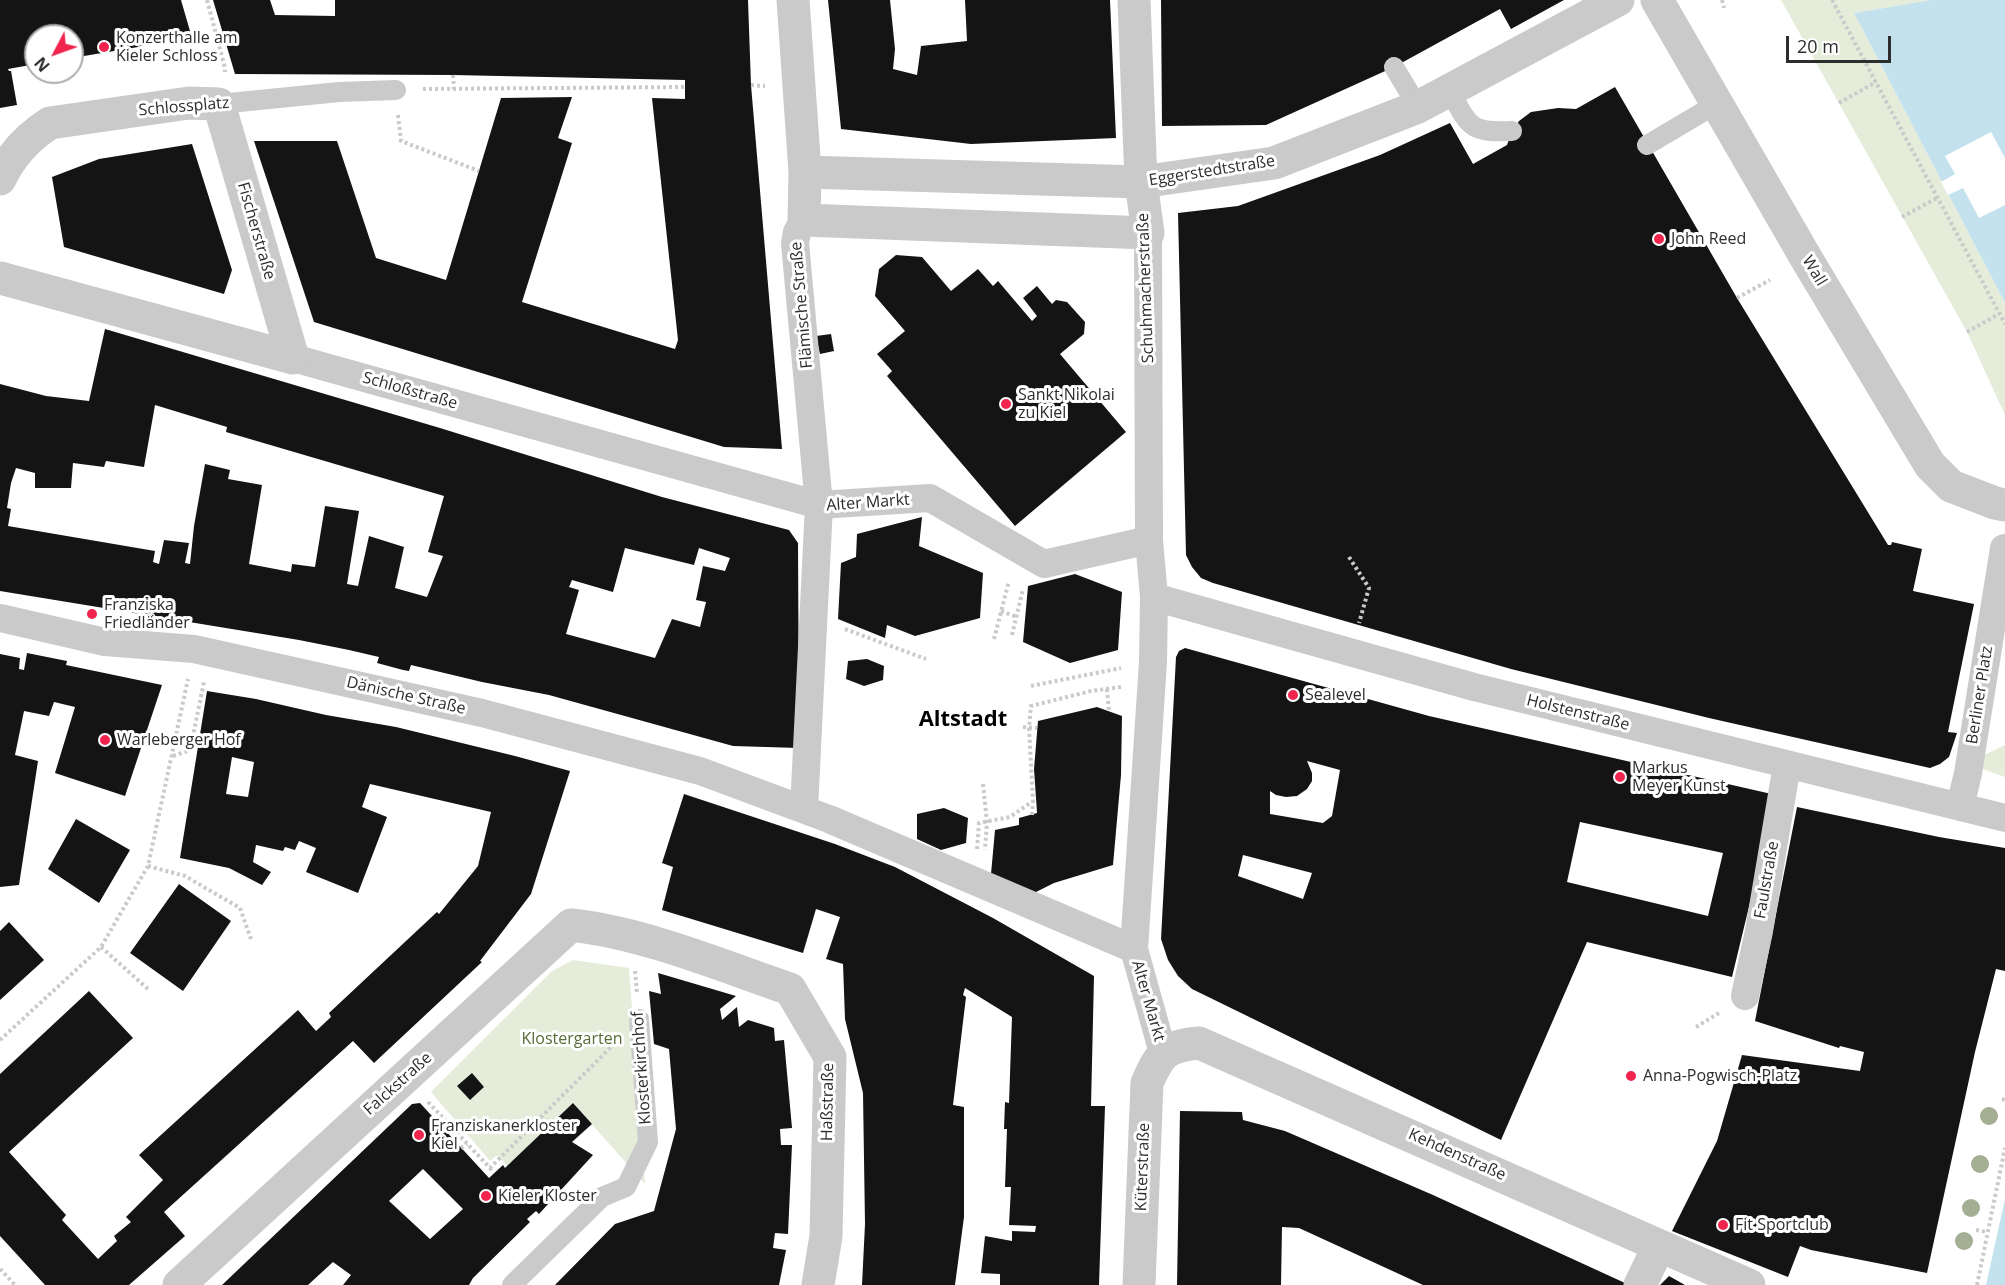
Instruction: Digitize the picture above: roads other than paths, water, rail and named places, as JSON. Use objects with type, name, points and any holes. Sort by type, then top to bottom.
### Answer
[{"type":"street","name":"Flämische Straße","points":[[793,0],[805,172],[804,220],[797,231],[795,243],[819,505]]},
{"type":"street","name":"Schuhmacherstraße","points":[[1134,0],[1140,182],[1148,233],[1149,540]]},
{"type":"street","name":"Eggerstedtstraße","points":[[805,172],[1140,182],[1274,163],[1418,107],[1618,0]]},
{"type":"street","name":"Wall","points":[[1657,0],[1806,258],[1930,465],[1951,486],[2005,505]]},
{"type":"street","name":"Schlossplatz","points":[[0,179],[7,163],[32,134],[50,123],[189,103],[219,104]]},
{"type":"street","name":"Fischerstraße","points":[[219,104],[293,358]]},
{"type":"street","points":[[804,220],[1148,233]]},
{"type":"street","name":"Schloßstraße","points":[[0,278],[819,505]]},
{"type":"street","name":"Alter Markt","points":[[1134,949],[804,809],[819,505],[930,498],[1044,564],[1149,540],[1154,597],[1153,662],[1134,949],[1163,1053]]},
{"type":"street","name":"Berliner Platz","points":[[1960,807],[1968,773],[2004,548]]},
{"type":"street","name":"Holstenstraße","points":[[1154,597],[1474,687],[2005,818]]},
{"type":"street","name":"Dänische Straße","points":[[0,618],[105,642],[210,652],[483,713],[700,771],[804,809]]},
{"type":"street","name":"Faulstraße","points":[[1745,996],[1759,931],[1787,765]]},
{"type":"street","name":"Falckstraße","points":[[180,1285],[570,925],[600,928],[632,936]]},
{"type":"street","name":"Haßstraße","points":[[632,936],[790,989],[830,1057],[826,1236],[818,1285]]},
{"type":"street","name":"Kehdenstraße","points":[[1163,1053],[1181,1045],[1199,1043],[1527,1185],[1749,1285]]},
{"type":"street","name":"Küterstraße","points":[[1139,1285],[1147,1083],[1154,1066],[1163,1053]]},
{"type":"street","points":[[1640,1285],[1659,1246]]},
{"type":"lane","points":[[1394,67],[1418,107]]},
{"type":"lane","name":"Schlossplatz","points":[[219,104],[339,92],[396,90]]},
{"type":"lane","points":[[1450,91],[1468,123],[1488,132],[1512,131]]},
{"type":"lane","points":[[1647,145],[1718,103]]},
{"type":"lane","name":"Klosterkirchhof","points":[[512,1285],[602,1197],[626,1187],[631,1178],[648,1142],[639,1019]]},
{"type":"water","points":[[1931,0],[2005,0],[2005,303],[1854,13]]},
{"type":"water","points":[[2005,1199],[2005,1285],[1986,1285]]},
{"type":"place","name":"Konzerthalle am Kieler Schloss","points":[[104,47]]},
{"type":"place","name":"John Reed","points":[[1659,239]]},
{"type":"place","name":"Sankt Nikolai zu Kiel","points":[[1006,404]]},
{"type":"place","name":"Franziska Friedländer","points":[[92,614]]},
{"type":"place","name":"Sealevel","points":[[1293,695]]},
{"type":"place","name":"Warleberger Hof","points":[[105,740]]},
{"type":"place","name":"Markus Meyer Kunst","points":[[1620,777]]},
{"type":"place","name":"Anna-Pogwisch-Platz","points":[[1631,1076]]},
{"type":"place","name":"Franziskanerkloster Kiel","points":[[419,1135]]},
{"type":"place","name":"Kieler Kloster","points":[[486,1196]]},
{"type":"place","name":"Fit Sportclub","points":[[1723,1225]]},
{"type":"district","name":"Altstadt","points":[[963,720]]},
{"type":"park label","name":"Klostergarten","points":[[572,1039]]}]
